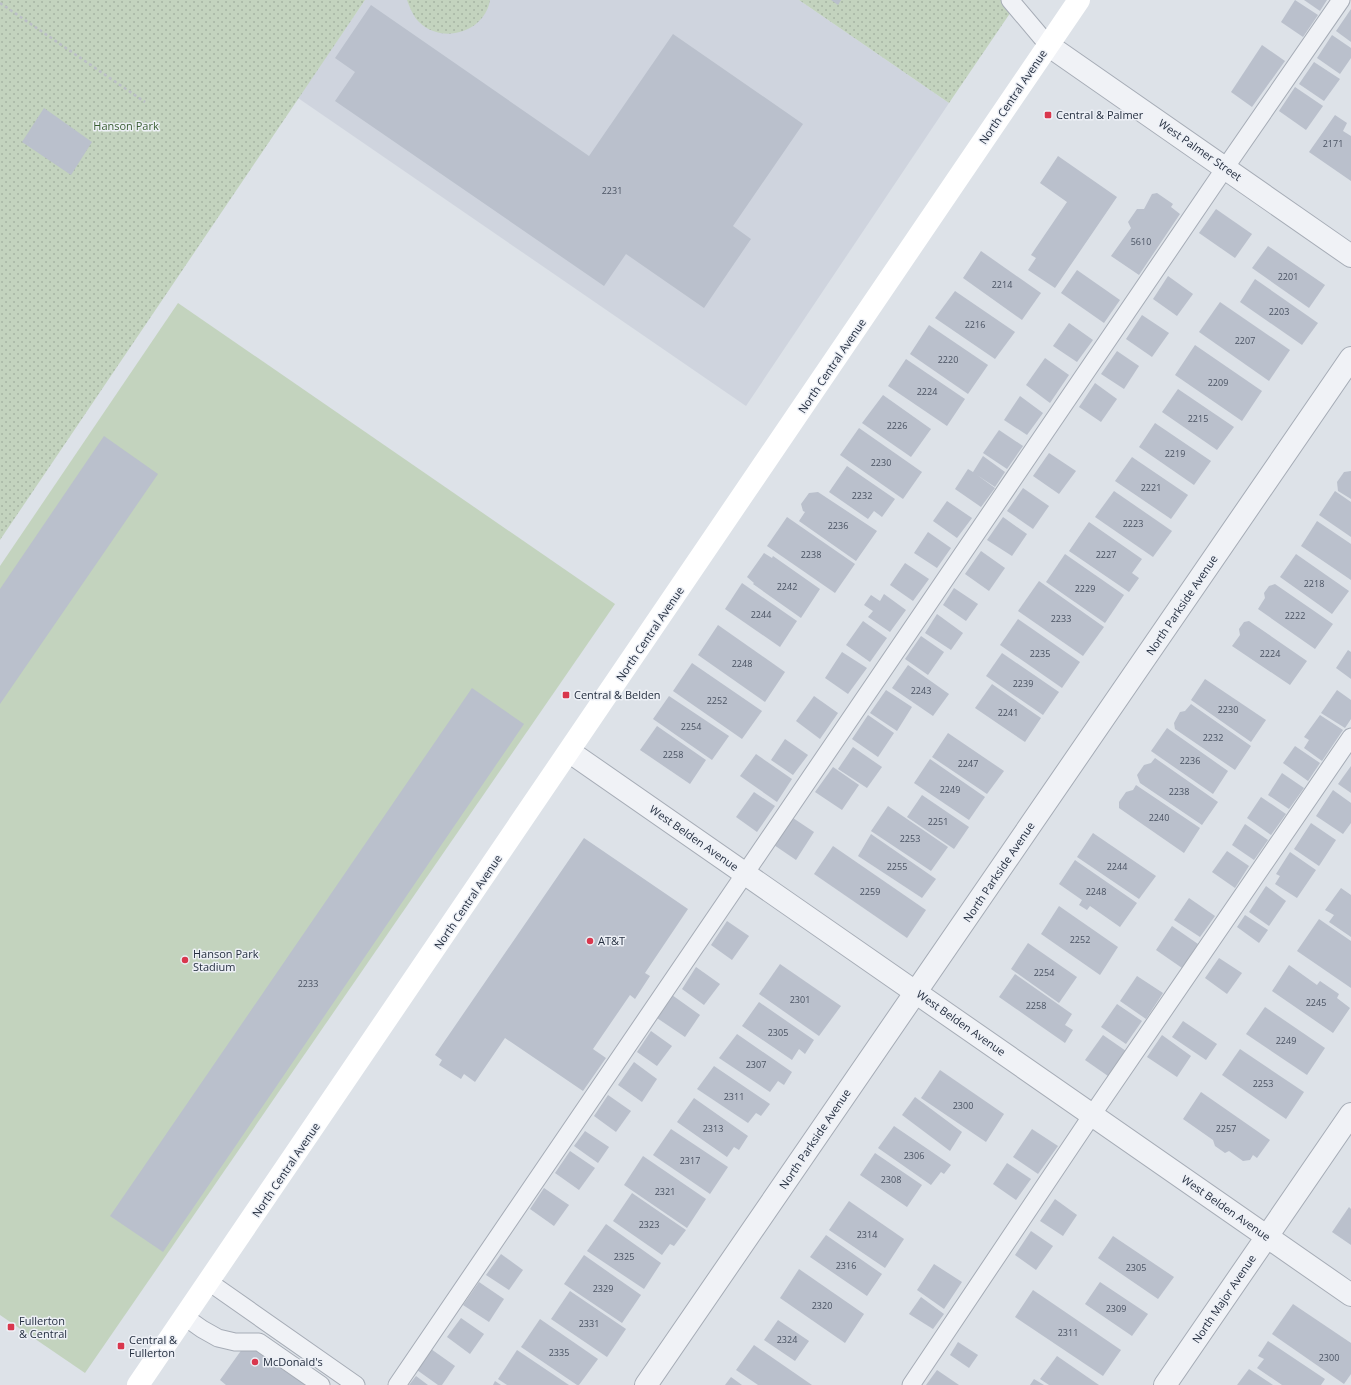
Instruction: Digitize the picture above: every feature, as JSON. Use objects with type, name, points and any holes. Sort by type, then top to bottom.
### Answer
[{"type":"street","name":"North Central Avenue","points":[[141,1384],[1079,0]]},
{"type":"street","name":"West Palmer Street","points":[[1048,45],[1351,256]]},
{"type":"street","name":"North Parkside Avenue","points":[[646,1385],[1351,358]]},
{"type":"street","name":"West Belden Avenue","points":[[570,752],[1351,1295]]},
{"type":"street","name":"North Major Avenue","points":[[1165,1385],[1351,1114]]},
{"type":"lane","points":[[1010,0],[1048,45]]},
{"type":"lane","points":[[397,1385],[744,873],[1341,0]]},
{"type":"lane","points":[[911,1385],[1092,1115],[1351,737]]},
{"type":"lane","points":[[209,1282],[356,1385]]},
{"type":"lane","points":[[185,1318],[218,1338],[235,1342],[259,1342],[321,1385]]},
{"type":"path","points":[[0,2],[145,102]]},
{"type":"shaded area","points":[[365,0],[799,0],[949,103],[746,406],[298,98]]},
{"type":"green space","name":"Hanson Park","points":[[0,0],[365,0],[0,540]]},
{"type":"green space","points":[[407,0],[490,0],[486,11],[480,20],[461,32],[450,34],[439,33],[428,29],[419,22],[413,15]]},
{"type":"green space","points":[[799,0],[1019,0],[949,103]]},
{"type":"green space","name":"Hanson Park Stadium","points":[[178,303],[615,604],[85,1373],[0,1315],[0,566]]},
{"type":"building","points":[[831,0],[841,0],[838,5]]},
{"type":"building","points":[[1295,0],[1318,15],[1303,37],[1281,22]]},
{"type":"building","points":[[1304,0],[1327,0],[1320,11]]},
{"type":"building","points":[[371,5],[589,156],[673,34],[803,124],[733,226],[751,239],[704,308],[626,254],[604,286],[335,101],[355,72],[335,58]]},
{"type":"building","points":[[1351,9],[1351,42],[1336,31]]},
{"type":"building","points":[[1332,35],[1351,48],[1351,58],[1340,74],[1317,58]]},
{"type":"building","points":[[1262,45],[1285,61],[1252,107],[1231,92]]},
{"type":"building","points":[[1314,62],[1340,79],[1324,101],[1299,84]]},
{"type":"building","points":[[1295,87],[1323,106],[1306,130],[1279,111]]},
{"type":"building","points":[[44,108],[92,142],[71,175],[22,142]]},
{"type":"building","points":[[1335,115],[1347,123],[1343,131],[1351,136],[1351,181],[1309,152]]},
{"type":"building","points":[[1058,156],[1117,197],[1055,288],[1028,270],[1036,258],[1031,255],[1067,202],[1040,183]]},
{"type":"building","points":[[1157,193],[1173,204],[1171,207],[1180,214],[1139,275],[1111,256],[1131,228],[1128,222],[1137,209],[1144,209],[1152,194]]},
{"type":"building","points":[[1216,209],[1252,234],[1235,258],[1199,233]]},
{"type":"building","points":[[1268,246],[1325,285],[1309,308],[1252,268]]},
{"type":"building","points":[[981,251],[1041,293],[1022,320],[963,278]]},
{"type":"building","points":[[1077,270],[1120,300],[1104,323],[1061,293]]},
{"type":"building","points":[[1168,276],[1193,294],[1177,316],[1153,299]]},
{"type":"building","points":[[1255,279],[1318,323],[1302,345],[1240,302]]},
{"type":"building","points":[[955,291],[1015,332],[995,359],[935,318]]},
{"type":"building","points":[[1220,302],[1290,350],[1269,381],[1199,332]]},
{"type":"building","points":[[1142,315],[1169,333],[1152,357],[1126,339]]},
{"type":"building","points":[[1069,323],[1093,340],[1077,362],[1053,346]]},
{"type":"building","points":[[929,325],[988,365],[968,394],[910,354]]},
{"type":"building","points":[[1195,345],[1262,391],[1242,421],[1175,375]]},
{"type":"building","points":[[1117,351],[1139,366],[1124,389],[1101,374]]},
{"type":"building","points":[[1045,358],[1069,375],[1050,403],[1026,385]]},
{"type":"building","points":[[906,359],[965,399],[947,426],[888,386]]},
{"type":"building","points":[[1095,383],[1117,399],[1101,422],[1079,407]]},
{"type":"building","points":[[1178,389],[1234,427],[1217,450],[1162,412]]},
{"type":"building","points":[[883,395],[931,429],[911,457],[862,423]]},
{"type":"building","points":[[1020,396],[1043,413],[1027,435],[1004,420]]},
{"type":"building","points":[[1155,423],[1211,461],[1194,485],[1139,447]]},
{"type":"building","points":[[859,428],[922,472],[903,499],[840,455]]},
{"type":"building","points":[[999,430],[1023,446],[1007,469],[983,453]]},
{"type":"building","points":[[104,436],[158,474],[0,704],[0,589]]},
{"type":"building","points":[[1049,453],[1076,471],[1059,494],[1033,476]]},
{"type":"building","points":[[983,456],[1005,472],[995,487],[977,475],[995,488],[981,507],[955,489],[968,469],[973,472]]},
{"type":"building","points":[[1132,457],[1188,495],[1171,519],[1115,481]]},
{"type":"building","points":[[847,466],[895,499],[882,517],[874,511],[868,519],[829,492]]},
{"type":"building","points":[[1351,471],[1351,499],[1338,491],[1337,482],[1344,472]]},
{"type":"building","points":[[1023,488],[1049,506],[1033,529],[1007,511]]},
{"type":"building","points":[[1114,491],[1172,531],[1153,557],[1095,517]]},
{"type":"building","points":[[1335,491],[1351,502],[1351,537],[1319,515]]},
{"type":"building","points":[[818,492],[877,531],[856,561],[799,521],[805,512],[803,511],[801,504],[809,493]]},
{"type":"building","points":[[947,501],[972,518],[957,538],[933,521]]},
{"type":"building","points":[[787,517],[855,564],[835,593],[767,546]]},
{"type":"building","points":[[1003,517],[1027,534],[1012,556],[987,540]]},
{"type":"building","points":[[1317,521],[1351,544],[1351,580],[1301,546]]},
{"type":"building","points":[[1089,522],[1142,559],[1132,573],[1139,578],[1129,592],[1069,551]]},
{"type":"building","points":[[928,532],[951,548],[937,568],[914,553]]},
{"type":"building","points":[[981,551],[1005,568],[989,591],[965,574]]},
{"type":"building","points":[[764,553],[772,558],[773,556],[820,589],[801,618],[753,584],[754,583],[747,577]]},
{"type":"building","points":[[1065,554],[1124,595],[1105,623],[1046,582]]},
{"type":"building","points":[[1296,554],[1349,591],[1332,614],[1280,577]]},
{"type":"building","points":[[905,563],[929,579],[913,601],[890,585]]},
{"type":"building","points":[[1039,581],[1104,627],[1083,656],[1018,611]]},
{"type":"building","points":[[742,583],[797,621],[780,647],[725,609]]},
{"type":"building","points":[[1275,584],[1333,624],[1315,649],[1258,609],[1265,598],[1264,593],[1269,586]]},
{"type":"building","points":[[954,588],[978,604],[966,621],[943,605]]},
{"type":"building","points":[[884,594],[906,610],[890,632],[868,617],[873,611],[864,605],[871,595],[880,601]]},
{"type":"building","points":[[937,614],[963,633],[951,650],[925,633]]},
{"type":"building","points":[[1018,619],[1080,662],[1062,688],[1000,645]]},
{"type":"building","points":[[863,621],[887,638],[870,662],[846,645]]},
{"type":"building","points":[[1249,621],[1307,661],[1290,685],[1232,646],[1240,635],[1239,629],[1244,622]]},
{"type":"building","points":[[718,625],[785,672],[765,702],[698,655]]},
{"type":"building","points":[[921,636],[944,652],[928,675],[905,659]]},
{"type":"building","points":[[1348,650],[1351,652],[1351,679],[1336,668]]},
{"type":"building","points":[[842,652],[867,668],[848,694],[825,678]]},
{"type":"building","points":[[1002,653],[1059,692],[1043,715],[986,676]]},
{"type":"building","points":[[692,663],[762,711],[742,739],[673,691]]},
{"type":"building","points":[[908,665],[949,694],[933,716],[892,688]]},
{"type":"building","points":[[1205,679],[1266,720],[1251,742],[1191,700]]},
{"type":"building","points":[[992,684],[1041,718],[1025,742],[975,708]]},
{"type":"building","points":[[472,688],[524,724],[163,1252],[110,1216]]},
{"type":"building","points":[[886,690],[912,707],[897,731],[870,713]]},
{"type":"building","points":[[1337,690],[1351,700],[1351,719],[1345,728],[1321,713]]},
{"type":"building","points":[[669,696],[729,736],[712,760],[653,719]]},
{"type":"building","points":[[814,696],[838,713],[820,739],[796,721]]},
{"type":"building","points":[[1191,704],[1251,746],[1235,770],[1175,729],[1174,723],[1180,712],[1185,711]]},
{"type":"building","points":[[868,715],[894,733],[878,757],[852,739]]},
{"type":"building","points":[[1320,715],[1343,730],[1322,761],[1304,748],[1309,740],[1304,737]]},
{"type":"building","points":[[657,726],[706,760],[690,784],[640,750]]},
{"type":"building","points":[[1167,728],[1228,771],[1213,794],[1151,751]]},
{"type":"building","points":[[948,733],[1004,771],[987,794],[932,757]]},
{"type":"building","points":[[785,739],[808,755],[793,775],[771,760]]},
{"type":"building","points":[[1295,746],[1320,763],[1308,781],[1283,763]]},
{"type":"building","points":[[853,747],[882,767],[867,788],[838,769]]},
{"type":"building","points":[[756,754],[792,779],[777,802],[740,776]]},
{"type":"building","points":[[1155,758],[1218,802],[1202,825],[1140,783],[1137,775],[1144,765],[1151,763]]},
{"type":"building","points":[[930,759],[985,797],[969,820],[914,783]]},
{"type":"building","points":[[1351,766],[1351,793],[1338,784]]},
{"type":"building","points":[[833,767],[859,785],[842,810],[815,792]]},
{"type":"building","points":[[1282,773],[1304,788],[1289,809],[1268,795]]},
{"type":"building","points":[[1136,785],[1200,828],[1184,853],[1119,808],[1119,802],[1126,792],[1133,790]]},
{"type":"building","points":[[1333,790],[1351,803],[1351,823],[1343,834],[1316,816]]},
{"type":"building","points":[[754,792],[775,806],[757,832],[736,817]]},
{"type":"building","points":[[922,795],[969,827],[954,849],[907,817]]},
{"type":"building","points":[[1261,797],[1286,814],[1271,835],[1247,818]]},
{"type":"building","points":[[888,806],[948,847],[931,871],[871,831]]},
{"type":"building","points":[[793,818],[814,832],[796,860],[774,845]]},
{"type":"building","points":[[1311,823],[1336,840],[1319,866],[1294,849]]},
{"type":"building","points":[[1245,824],[1268,840],[1254,860],[1232,845]]},
{"type":"building","points":[[1093,833],[1156,876],[1139,899],[1077,857]]},
{"type":"building","points":[[871,834],[936,879],[922,898],[858,856]]},
{"type":"building","name":"AT&T","points":[[584,838],[688,909],[645,973],[650,976],[635,999],[630,995],[593,1049],[606,1058],[583,1091],[505,1038],[475,1082],[464,1074],[461,1079],[439,1065],[442,1060],[435,1055]]},
{"type":"building","points":[[833,846],[926,910],[907,938],[814,874]]},
{"type":"building","points":[[1227,851],[1249,866],[1235,888],[1212,872]]},
{"type":"building","points":[[1290,852],[1316,870],[1297,898],[1275,884],[1280,876],[1276,874]]},
{"type":"building","points":[[1075,860],[1137,903],[1120,927],[1090,906],[1087,910],[1079,905],[1082,900],[1059,884]]},
{"type":"building","points":[[1266,886],[1286,901],[1269,926],[1249,912]]},
{"type":"building","points":[[1341,888],[1351,895],[1351,937],[1329,922],[1334,915],[1325,910]]},
{"type":"building","points":[[1189,898],[1215,916],[1200,937],[1174,920]]},
{"type":"building","points":[[1059,906],[1118,947],[1100,975],[1041,934]]},
{"type":"building","points":[[1245,915],[1268,930],[1259,943],[1237,927]]},
{"type":"building","points":[[1319,919],[1351,941],[1351,988],[1297,951]]},
{"type":"building","points":[[727,921],[749,936],[732,960],[711,945]]},
{"type":"building","points":[[1172,926],[1198,944],[1182,968],[1156,950]]},
{"type":"building","points":[[1028,943],[1077,977],[1059,1003],[1011,969]]},
{"type":"building","points":[[1219,958],[1242,973],[1227,994],[1205,978]]},
{"type":"building","points":[[780,964],[841,1006],[819,1036],[759,994]]},
{"type":"building","points":[[1289,965],[1317,985],[1320,981],[1339,994],[1337,998],[1350,1008],[1333,1033],[1272,991]]},
{"type":"building","points":[[696,967],[720,984],[704,1005],[682,989]]},
{"type":"building","points":[[1015,974],[1072,1014],[1065,1025],[1073,1030],[1065,1043],[999,997]]},
{"type":"building","points":[[1137,976],[1163,993],[1146,1019],[1120,1001]]},
{"type":"building","points":[[672,995],[700,1015],[685,1037],[657,1018]]},
{"type":"building","points":[[759,1002],[814,1040],[805,1054],[799,1049],[792,1060],[742,1026]]},
{"type":"building","points":[[1117,1004],[1142,1021],[1126,1044],[1101,1027]]},
{"type":"building","points":[[1265,1007],[1325,1048],[1307,1075],[1246,1034]]},
{"type":"building","points":[[1183,1021],[1217,1044],[1206,1060],[1172,1037]]},
{"type":"building","points":[[651,1031],[672,1046],[657,1066],[637,1052]]},
{"type":"building","points":[[737,1034],[792,1072],[784,1085],[778,1081],[770,1092],[719,1058]]},
{"type":"building","points":[[1103,1035],[1126,1051],[1108,1076],[1085,1060]]},
{"type":"building","points":[[1162,1035],[1191,1056],[1177,1077],[1147,1057]]},
{"type":"building","points":[[1240,1049],[1304,1092],[1286,1119],[1222,1075]]},
{"type":"building","points":[[634,1062],[657,1079],[642,1102],[618,1085]]},
{"type":"building","points":[[714,1066],[770,1104],[761,1116],[756,1113],[748,1123],[697,1089]]},
{"type":"building","points":[[940,1070],[1004,1114],[986,1142],[921,1098]]},
{"type":"building","points":[[1201,1092],[1270,1140],[1257,1158],[1253,1155],[1250,1160],[1243,1161],[1229,1151],[1225,1153],[1215,1146],[1213,1140],[1183,1119]]},
{"type":"building","points":[[608,1095],[631,1111],[616,1132],[594,1116]]},
{"type":"building","points":[[915,1097],[962,1132],[950,1151],[902,1115]]},
{"type":"building","points":[[694,1098],[748,1136],[739,1150],[734,1147],[727,1157],[677,1122]]},
{"type":"building","points":[[894,1126],[951,1165],[944,1174],[941,1172],[931,1185],[878,1148]]},
{"type":"building","points":[[671,1129],[728,1167],[710,1194],[653,1155]]},
{"type":"building","points":[[1032,1129],[1058,1146],[1038,1174],[1013,1157]]},
{"type":"building","points":[[585,1131],[609,1147],[598,1163],[574,1146]]},
{"type":"building","points":[[570,1151],[595,1168],[579,1190],[555,1173]]},
{"type":"building","points":[[875,1153],[922,1185],[907,1207],[860,1175]]},
{"type":"building","points":[[643,1156],[706,1199],[687,1228],[624,1185]]},
{"type":"building","points":[[1007,1163],[1031,1179],[1016,1200],[993,1184]]},
{"type":"building","points":[[544,1188],[569,1205],[554,1226],[530,1209]]},
{"type":"building","points":[[632,1193],[686,1230],[674,1246],[670,1244],[662,1255],[613,1221]]},
{"type":"building","points":[[1055,1199],[1077,1215],[1063,1236],[1040,1221]]},
{"type":"building","points":[[849,1201],[904,1239],[885,1268],[829,1230]]},
{"type":"building","points":[[1349,1207],[1351,1209],[1351,1245],[1332,1232]]},
{"type":"building","points":[[606,1224],[661,1263],[644,1289],[587,1251]]},
{"type":"building","points":[[1031,1231],[1053,1246],[1036,1270],[1015,1255]]},
{"type":"building","points":[[826,1235],[882,1274],[867,1296],[810,1257]]},
{"type":"building","points":[[1113,1236],[1174,1277],[1158,1299],[1098,1258]]},
{"type":"building","points":[[501,1254],[523,1270],[509,1290],[486,1275]]},
{"type":"building","points":[[584,1255],[641,1295],[622,1323],[564,1284]]},
{"type":"building","points":[[934,1264],[962,1282],[944,1309],[917,1290]]},
{"type":"building","points":[[799,1269],[864,1314],[845,1343],[780,1298]]},
{"type":"building","points":[[479,1282],[504,1299],[489,1322],[463,1305]]},
{"type":"building","points":[[1100,1282],[1148,1314],[1132,1336],[1085,1304]]},
{"type":"building","points":[[1033,1290],[1121,1350],[1103,1376],[1015,1317]]},
{"type":"building","points":[[570,1291],[626,1329],[607,1357],[551,1319]]},
{"type":"building","points":[[921,1297],[944,1314],[933,1329],[909,1314]]},
{"type":"building","points":[[1293,1304],[1351,1343],[1351,1374],[1344,1384],[1272,1334]]},
{"type":"building","points":[[461,1318],[484,1334],[470,1354],[447,1337]]},
{"type":"building","points":[[540,1319],[598,1359],[579,1385],[521,1347]]},
{"type":"building","points":[[778,1320],[809,1341],[795,1361],[764,1340]]},
{"type":"building","points":[[1268,1341],[1325,1379],[1321,1385],[1282,1385],[1257,1368],[1264,1359],[1258,1356]]},
{"type":"building","points":[[958,1342],[978,1355],[969,1368],[950,1355]]},
{"type":"building","name":"McDonald's","points":[[256,1344],[279,1360],[276,1365],[306,1385],[226,1385],[220,1380],[245,1345]]},
{"type":"building","points":[[754,1345],[812,1385],[758,1385],[736,1370]]},
{"type":"building","points":[[431,1349],[455,1366],[442,1385],[438,1385],[417,1370]]},
{"type":"building","points":[[517,1350],[569,1385],[507,1385],[498,1379]]},
{"type":"building","points":[[1057,1356],[1099,1385],[1049,1385],[1040,1379]]},
{"type":"building","points":[[1249,1369],[1273,1385],[1237,1385]]},
{"type":"building","points":[[937,1370],[959,1385],[926,1385]]},
{"type":"building","points":[[416,1376],[428,1385],[409,1385]]},
{"type":"building","points":[[731,1377],[742,1385],[725,1385]]},
{"type":"building","points":[[1034,1379],[1044,1385],[1030,1385]]},
{"type":"building","points":[[495,1381],[501,1385],[493,1385]]},
{"type":"place","name":"Central & Palmer","points":[[1048,115]]},
{"type":"place","name":"Central & Belden","points":[[566,695]]},
{"type":"place","name":"AT&T","points":[[590,941]]},
{"type":"place","name":"Hanson Park Stadium","points":[[185,960]]},
{"type":"place","name":"Fullerton & Central","points":[[11,1327]]},
{"type":"place","name":"Central & Fullerton","points":[[121,1346]]},
{"type":"place","name":"McDonald's","points":[[255,1362]]}]
